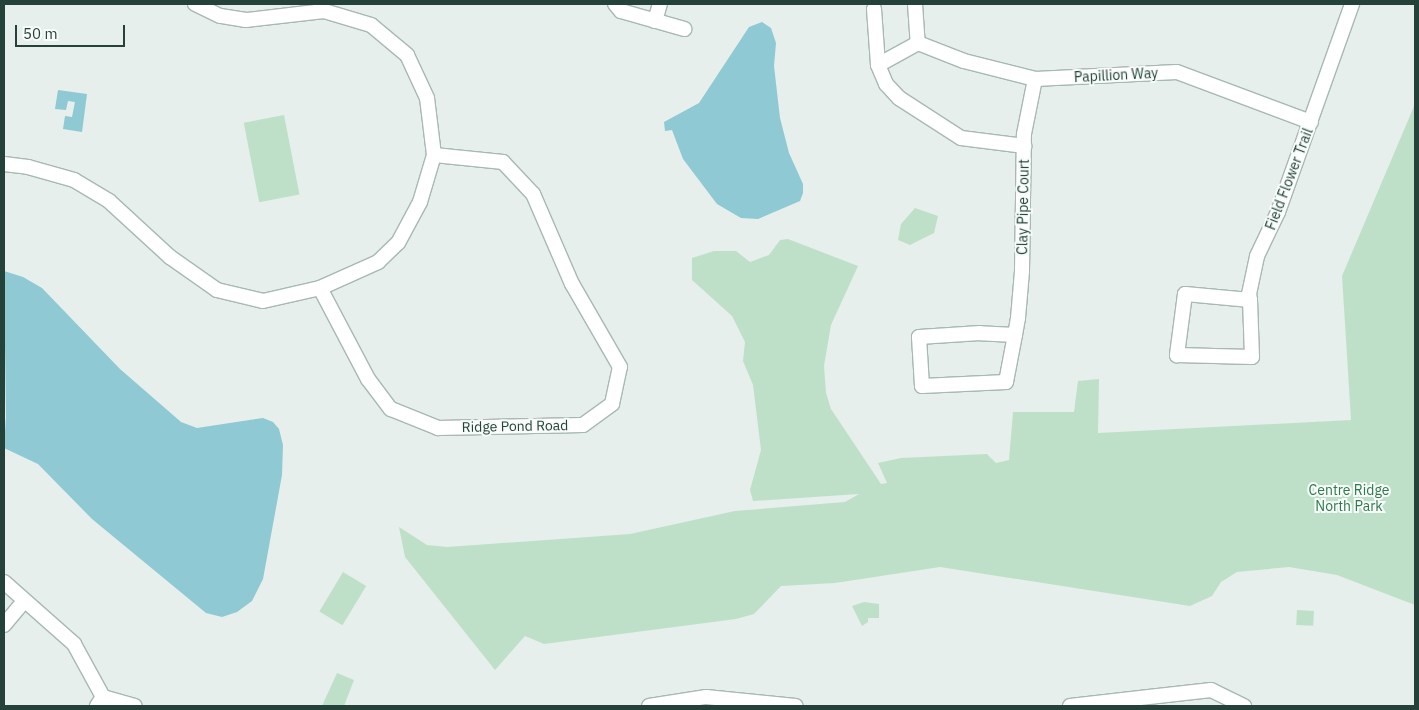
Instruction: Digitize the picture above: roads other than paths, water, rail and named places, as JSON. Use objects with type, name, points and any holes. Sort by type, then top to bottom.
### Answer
[{"type":"street","points":[[4,164],[28,167],[74,180],[110,201],[170,257],[217,290],[264,301],[320,288],[378,262],[398,243],[420,202],[434,155],[427,98],[408,55],[371,25],[324,11],[246,20],[220,16],[195,4]]},
{"type":"street","points":[[615,4],[621,11],[684,29]]},
{"type":"street","points":[[655,21],[660,4]]},
{"type":"street","points":[[878,65],[918,43],[915,4]]},
{"type":"street","name":"Field Flower Trail","points":[[1250,300],[1185,294],[1177,355],[1252,357],[1250,300],[1258,256],[1278,212],[1352,4]]},
{"type":"street","points":[[874,9],[878,65],[886,84],[899,98],[940,127],[961,138],[1024,146]]},
{"type":"street","name":"Papillion Way","points":[[918,43],[964,61],[1035,78],[1177,72],[1310,122]]},
{"type":"street","name":"Clay Pipe Court","points":[[1015,335],[980,333],[919,337],[922,386],[1006,382],[1015,335],[1022,271],[1024,146],[1035,78]]},
{"type":"street","name":"Ridge Pond Road","points":[[320,288],[368,379],[392,409],[438,428],[583,425],[612,404],[620,367],[572,284],[533,194],[503,162],[434,155]]},
{"type":"street","points":[[4,582],[74,644],[100,702],[135,706]]},
{"type":"street","points":[[4,625],[24,601]]},
{"type":"street","points":[[1070,706],[1211,690],[1244,706]]},
{"type":"street","points":[[649,706],[706,702],[796,706]]},
{"type":"water","points":[[762,22],[771,28],[776,43],[774,66],[780,118],[789,153],[803,184],[803,193],[800,201],[758,219],[741,218],[717,204],[683,159],[672,130],[665,131],[664,122],[699,103],[749,27]]},
{"type":"water","points":[[58,90],[87,94],[82,132],[63,129],[65,116],[72,117],[75,102],[68,101],[66,110],[55,109]]},
{"type":"water","points":[[4,271],[23,277],[42,288],[120,369],[181,422],[197,428],[263,418],[273,422],[279,429],[283,445],[282,475],[263,579],[252,601],[237,612],[222,617],[206,613],[92,519],[38,464],[4,448],[6,417]]},
{"type":"park label","name":"Centre Ridge North Park","points":[[1349,498]]}]
